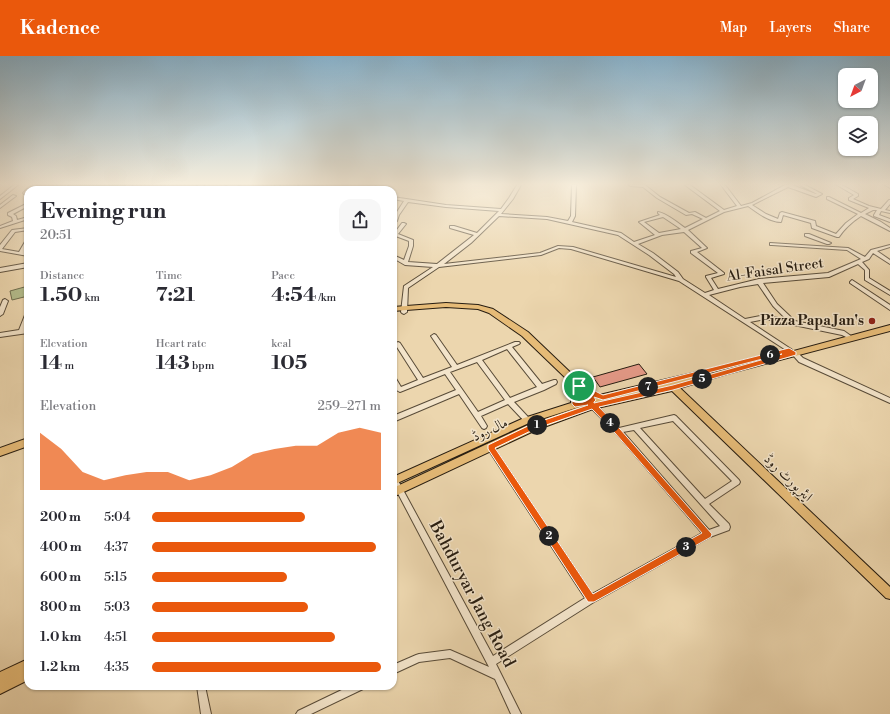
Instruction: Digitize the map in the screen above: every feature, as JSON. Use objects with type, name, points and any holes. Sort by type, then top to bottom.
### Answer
[{"type":"main road","points":[[397,309],[461,308],[470,309],[492,316],[520,336],[595,402]]},
{"type":"main road","points":[[397,312],[403,310]]},
{"type":"main road","points":[[792,352],[889,326]]},
{"type":"main road","points":[[792,352],[889,326]]},
{"type":"main road","name":"مال روڈ","points":[[397,479],[526,420],[575,404],[595,402],[671,385],[792,352]]},
{"type":"main road","name":"ایئرپورٹ روڈ","points":[[671,385],[890,594]]},
{"type":"main road","points":[[575,404],[577,387]]},
{"type":"main road","name":"مال روڈ","points":[[397,491],[533,427],[595,402]]},
{"type":"main road","points":[[0,446],[24,437]]},
{"type":"main road","points":[[0,452],[24,443]]},
{"type":"main road","points":[[0,678],[24,666]]},
{"type":"main road","points":[[0,688],[24,676]]},
{"type":"street","points":[[13,216],[15,221]]},
{"type":"street","points":[[403,310],[406,287],[438,266],[496,216]]},
{"type":"street","points":[[509,216],[547,218],[619,234],[676,273],[681,280]]},
{"type":"street","points":[[570,223],[573,216]]},
{"type":"street","points":[[658,216],[641,222],[658,235]]},
{"type":"street","points":[[664,216],[685,230],[705,248],[693,252],[722,273],[708,277],[717,291]]},
{"type":"street","points":[[698,216],[705,219]]},
{"type":"street","points":[[635,244],[658,235],[685,230],[712,216]]},
{"type":"street","points":[[766,216],[779,221],[781,216]]},
{"type":"street","points":[[791,216],[813,222],[814,227],[837,236]]},
{"type":"street","points":[[829,243],[837,236],[839,232],[859,216]]},
{"type":"street","points":[[864,216],[890,230]]},
{"type":"street","points":[[878,216],[890,221]]},
{"type":"street","points":[[0,227],[24,219]]},
{"type":"street","points":[[397,233],[404,224]]},
{"type":"street","points":[[452,227],[476,234]]},
{"type":"street","points":[[24,230],[14,231],[0,249],[24,254]]},
{"type":"street","points":[[807,235],[829,243],[833,248]]},
{"type":"street","points":[[397,236],[411,240],[412,246],[405,263]]},
{"type":"street","points":[[772,244],[848,249],[862,260],[866,270],[867,279],[890,293]]},
{"type":"street","name":"Al-Faisal Street","points":[[704,295],[759,281],[829,275],[862,260],[873,251],[890,246]]},
{"type":"street","points":[[399,260],[405,263],[438,266],[541,254],[558,247],[571,248],[592,253],[681,280],[792,352],[801,360],[890,401]]},
{"type":"street","points":[[21,254],[24,248]]},
{"type":"street","points":[[873,251],[890,262]]},
{"type":"street","points":[[0,270],[24,266]]},
{"type":"street","points":[[759,281],[775,305],[794,323]]},
{"type":"street","points":[[852,282],[890,307]]},
{"type":"street","points":[[0,314],[5,301]]},
{"type":"street","points":[[745,321],[764,317],[844,333],[848,336]]},
{"type":"street","points":[[0,335],[22,332],[24,326]]},
{"type":"street","points":[[434,336],[456,368]]},
{"type":"street","points":[[397,385],[400,390],[517,343]]},
{"type":"street","points":[[398,344],[422,382]]},
{"type":"street","points":[[508,347],[542,388]]},
{"type":"street","points":[[478,359],[509,401],[526,420]]},
{"type":"street","points":[[447,372],[484,426]]},
{"type":"street","points":[[477,415],[554,382]]},
{"type":"street","points":[[397,417],[459,390]]},
{"type":"street","points":[[595,402],[618,431],[708,534]]},
{"type":"street","points":[[618,431],[674,418],[737,482],[704,503]]},
{"type":"street","points":[[491,662],[591,599],[708,534],[726,527],[635,427]]},
{"type":"street","points":[[490,447],[591,599]]},
{"type":"street","name":"Bahduryar Jang Road","points":[[397,493],[491,662],[516,714]]},
{"type":"street","points":[[397,668],[419,658],[450,654],[498,676]]},
{"type":"street","points":[[202,690],[206,714]]},
{"type":"street","points":[[301,714],[352,690]]},
{"type":"green space","points":[[24,287],[24,297],[12,300],[10,291]]},
{"type":"building","points":[[639,364],[647,374],[600,387],[593,377]]},
{"type":"place","name":"Pizza Papa Jan's","points":[[872,321]]},
{"type":"route","points":[[579,386],[593,400],[588,400],[575,404],[575,389],[588,400],[593,406],[533,427],[490,447],[591,599],[708,534],[618,431],[593,406],[673,387],[794,353],[789,350],[603,398],[579,386]]}]
